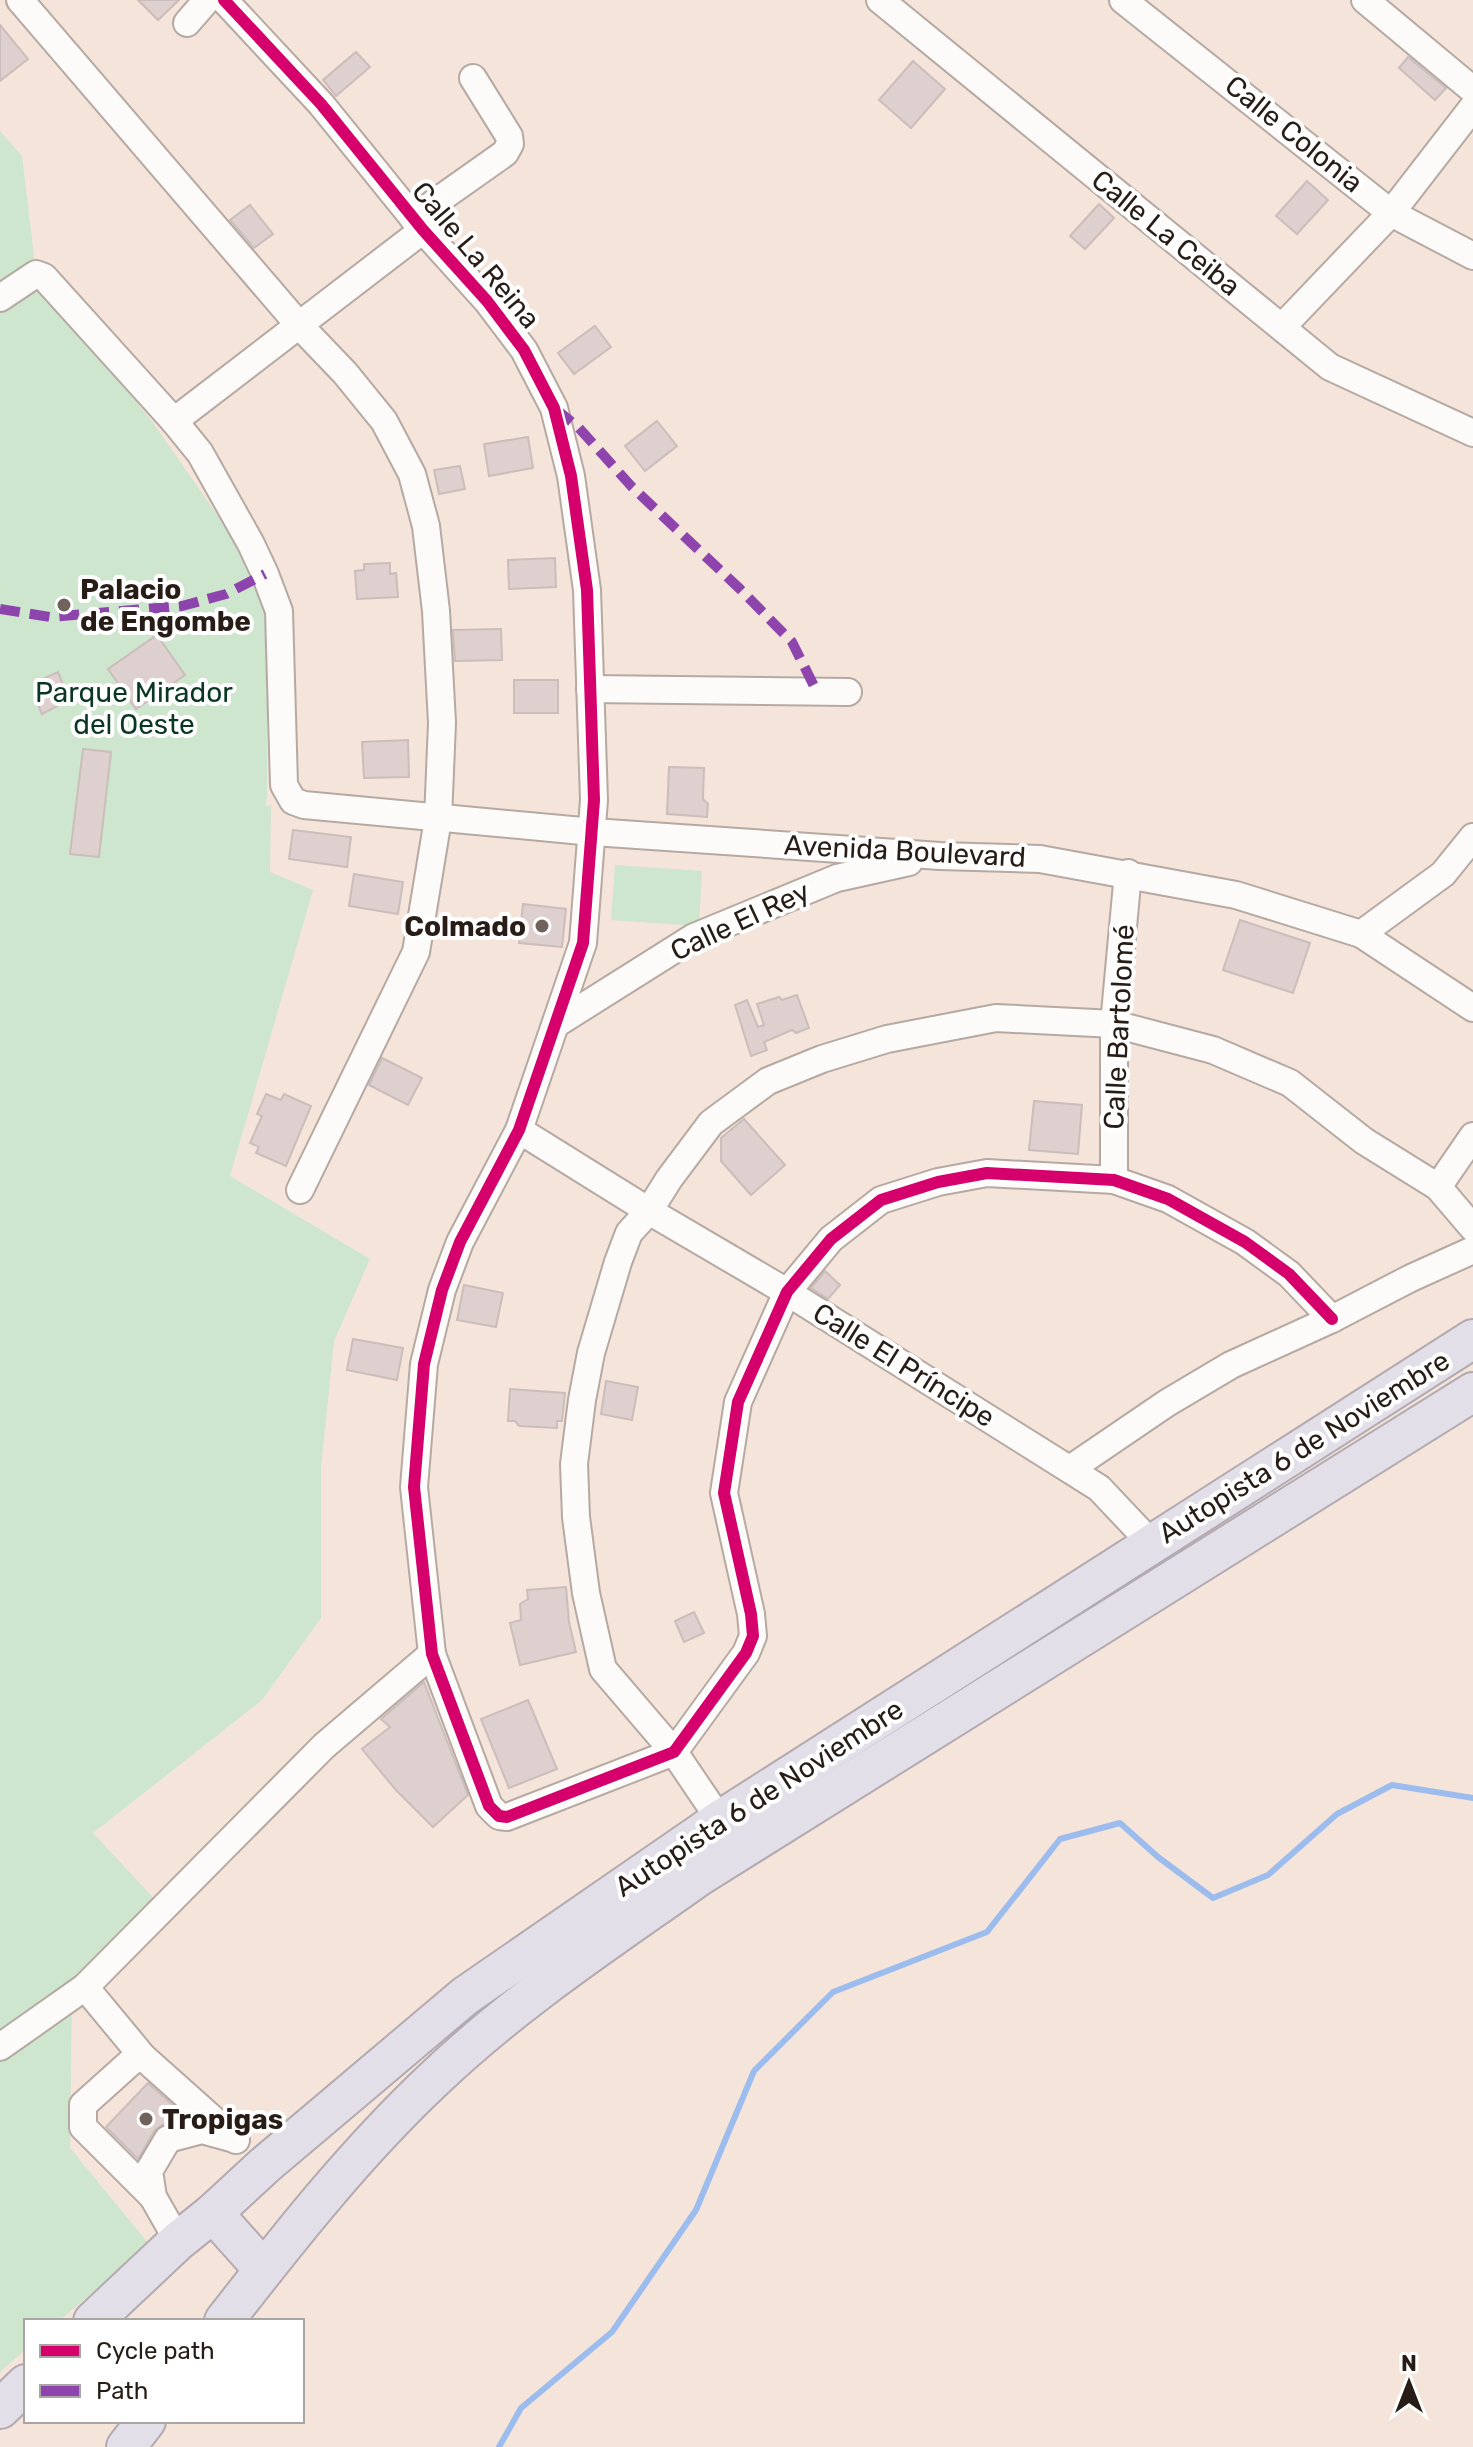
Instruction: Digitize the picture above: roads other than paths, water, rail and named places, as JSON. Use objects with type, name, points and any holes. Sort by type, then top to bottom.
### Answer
[{"type":"highway","name":"Autopista 6 de Noviembre","points":[[95,2319],[265,2165],[465,1996],[720,1820],[1473,1339]]},
{"type":"highway","name":"Autopista 6 de Noviembre","points":[[226,2319],[324,2196],[437,2075],[578,1962],[698,1877],[1473,1392]]},
{"type":"highway","points":[[213,2213],[264,2270]]},
{"type":"highway","points":[[0,2409],[24,2386]]},
{"type":"highway","points":[[126,2447],[144,2423]]},
{"type":"street","points":[[20,0],[384,421],[412,474],[426,526],[436,611],[442,723],[438,819],[416,952],[300,1190]]},
{"type":"street","points":[[187,23],[207,0]]},
{"type":"street","name":"Calle La Reina","points":[[224,0],[321,104],[418,224],[487,301],[524,350],[554,408],[571,476],[587,590],[594,800],[583,943],[519,1130],[460,1242],[442,1290],[424,1364],[414,1487],[432,1654],[489,1806],[499,1816],[507,1817],[674,1752]]},
{"type":"street","name":"Calle La Ceiba","points":[[880,0],[1330,367],[1473,433]]},
{"type":"street","name":"Calle Colonia","points":[[1123,0],[1391,213],[1473,256]]},
{"type":"street","points":[[1365,0],[1473,90]]},
{"type":"street","points":[[0,298],[36,274],[44,277],[174,421],[299,325],[505,153],[510,144],[509,136],[473,78]]},
{"type":"street","points":[[1282,327],[1391,213],[1473,107]]},
{"type":"street","name":"Avenida Boulevard","points":[[174,421],[200,453],[251,544],[279,611],[284,785],[293,801],[304,805],[438,819],[593,832],[940,856],[1040,859],[1128,873],[1236,895],[1361,934],[1473,1008]]},
{"type":"street","points":[[590,689],[848,692]]},
{"type":"street","points":[[1361,934],[1443,874],[1473,837]]},
{"type":"street","name":"Calle El Rey","points":[[556,1024],[694,937],[766,905],[837,878],[940,856]]},
{"type":"street","name":"Calle Bartolomé","points":[[1114,1180],[1114,1024],[1128,873]]},
{"type":"street","points":[[720,1820],[674,1752],[603,1669],[586,1593],[576,1517],[574,1464],[591,1353],[629,1233],[649,1211],[711,1123],[768,1081],[822,1059],[887,1039],[996,1018],[1114,1024],[1213,1050],[1290,1083],[1364,1141],[1438,1187],[1473,1228]]},
{"type":"street","name":"Calle El Príncipe","points":[[519,1130],[787,1292],[1070,1469],[1099,1488],[1151,1543]]},
{"type":"street","points":[[1438,1187],[1473,1136]]},
{"type":"street","points":[[674,1752],[746,1653],[753,1636],[751,1614],[724,1493],[738,1402],[787,1292],[831,1239],[881,1200],[938,1182],[987,1173],[1114,1180],[1168,1199],[1245,1242],[1289,1274],[1332,1319]]},
{"type":"street","points":[[1070,1469],[1167,1403],[1231,1365],[1473,1250]]},
{"type":"street","points":[[0,2047],[85,1987],[324,1746],[432,1654]]},
{"type":"street","points":[[85,1987],[143,2057],[265,2165]]},
{"type":"street","points":[[143,2057],[132,2061],[83,2105],[83,2127],[153,2197],[178,2241]]},
{"type":"street","points":[[153,2197],[149,2171],[168,2139],[202,2130],[236,2140]]},
{"type":"waterway","points":[[499,2447],[521,2408],[612,2332],[696,2210],[754,2071],[833,1992],[987,1932],[1060,1839],[1120,1823],[1158,1857],[1213,1898],[1268,1875],[1337,1814],[1392,1785],[1473,1798]]},
{"type":"place","name":"Palacio de Engombe","points":[[64,605]]},
{"type":"place","name":"Colmado","points":[[542,926]]},
{"type":"place","name":"Tropigas","points":[[146,2119]]},
{"type":"park label","name":"Parque Mirador del Oeste","points":[[134,708]]}]
